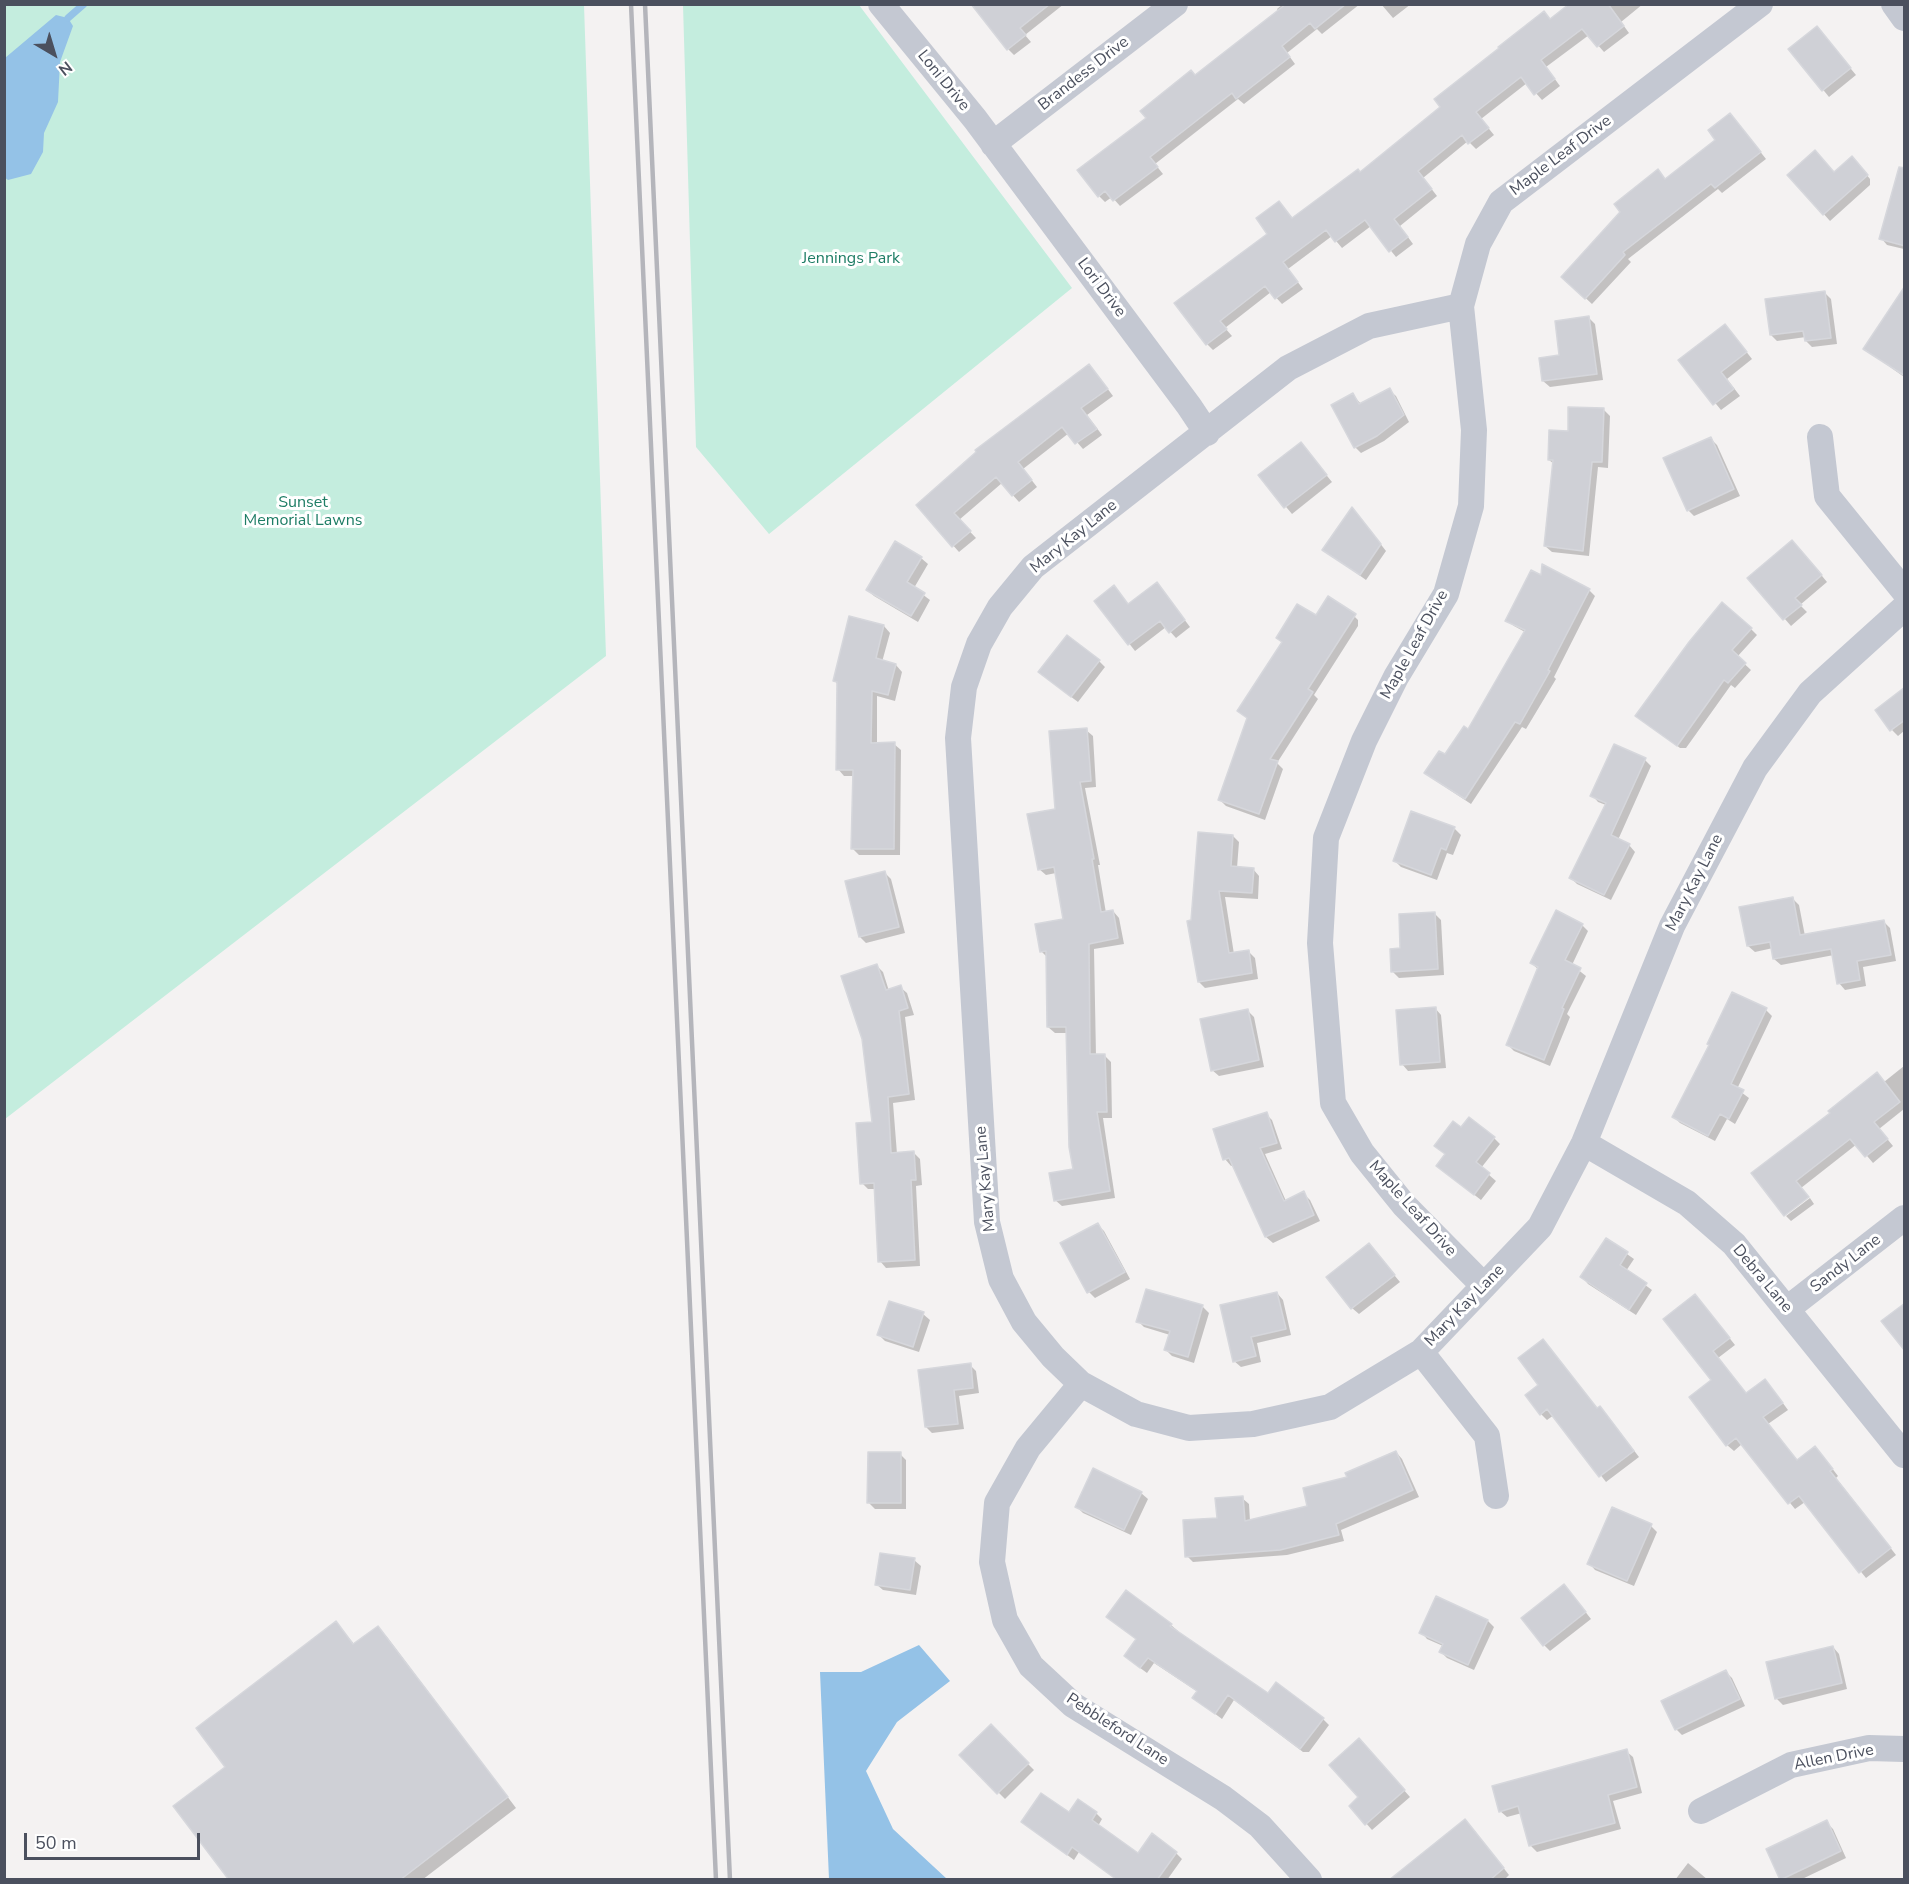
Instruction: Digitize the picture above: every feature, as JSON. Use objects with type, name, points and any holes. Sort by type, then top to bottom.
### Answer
[{"type":"street","name":"Brandess Drive","points":[[993,144],[1175,4]]},
{"type":"street","name":"Maple Leaf Drive","points":[[1484,1286],[1404,1205],[1362,1153],[1333,1103],[1320,943],[1326,838],[1364,741],[1396,677],[1446,594],[1472,506],[1474,430],[1461,306],[1478,244],[1501,202],[1760,4]]},
{"type":"street","points":[[1894,4],[1905,18]]},
{"type":"street","name":"Loni Drive","points":[[887,12],[993,144]]},
{"type":"street","name":"Lori Drive","points":[[993,144],[1189,406],[1206,433]]},
{"type":"street","name":"Mary Kay Lane","points":[[1461,306],[1369,326],[1288,368],[1033,567],[1000,607],[980,644],[964,687],[958,738],[987,1222],[1001,1279],[1024,1322],[1053,1357],[1081,1384],[1136,1414],[1189,1428],[1253,1424],[1330,1407],[1421,1352],[1540,1227],[1584,1143],[1672,926],[1755,768],[1810,693],[1905,608]]},
{"type":"street","points":[[1820,437],[1827,496],[1905,591]]},
{"type":"street","name":"Debra Lane","points":[[1584,1143],[1687,1203],[1734,1244],[1905,1455]]},
{"type":"street","name":"Sandy Lane","points":[[1788,1309],[1905,1218]]},
{"type":"street","points":[[1421,1352],[1487,1436],[1496,1496]]},
{"type":"street","name":"Pebbleford Lane","points":[[1081,1384],[1028,1448],[996,1503],[992,1562],[1005,1620],[1031,1666],[1073,1705],[1223,1797],[1260,1826],[1309,1880]]},
{"type":"street","name":"Allen Drive","points":[[1701,1811],[1791,1765],[1869,1748],[1905,1749]]},
{"type":"green space","name":"Sunset Memorial Lawns","points":[[5,5],[584,5],[606,656],[5,1119]]},
{"type":"green space","name":"Jennings Park","points":[[683,5],[859,5],[1072,288],[769,534],[696,447]]},
{"type":"water","points":[[56,15],[68,18],[73,26],[60,62],[58,102],[44,133],[43,152],[31,174],[8,180],[4,177],[5,58]]},
{"type":"water","points":[[919,1645],[950,1681],[897,1722],[866,1771],[893,1829],[947,1879],[829,1879],[820,1672],[861,1672]]},
{"type":"building","points":[[971,4],[1050,4],[1020,28],[1026,35],[1007,50]]},
{"type":"building","points":[[1286,4],[1346,4],[1315,29],[1310,23],[1282,46],[1290,57],[1236,99],[1232,93],[1150,157],[1158,167],[1113,201],[1105,191],[1098,197],[1077,170],[1146,118],[1140,111],[1191,70],[1195,75]]},
{"type":"building","points":[[1569,4],[1608,4],[1624,26],[1597,47],[1582,29],[1541,60],[1555,79],[1534,95],[1521,77],[1476,112],[1489,128],[1468,144],[1462,135],[1418,171],[1432,189],[1394,219],[1408,237],[1389,252],[1365,220],[1335,242],[1326,230],[1283,262],[1298,282],[1275,299],[1265,286],[1220,321],[1227,329],[1206,345],[1174,303],[1267,234],[1256,218],[1279,201],[1292,218],[1358,169],[1360,172],[1440,107],[1434,99],[1498,47],[1544,11],[1550,19]]},
{"type":"building","points":[[1817,26],[1851,68],[1822,91],[1788,49]]},
{"type":"building","points":[[1730,113],[1761,152],[1715,188],[1711,184],[1623,252],[1625,255],[1585,299],[1561,277],[1620,212],[1614,204],[1658,169],[1665,179],[1715,140],[1708,130]]},
{"type":"building","points":[[1815,150],[1834,172],[1852,156],[1868,175],[1823,215],[1787,175]]},
{"type":"building","points":[[1899,167],[1905,168],[1905,246],[1879,239]]},
{"type":"building","points":[[1905,286],[1905,376],[1863,349]]},
{"type":"building","points":[[1825,291],[1831,338],[1805,341],[1803,331],[1770,335],[1765,299]]},
{"type":"building","points":[[1589,316],[1597,374],[1542,381],[1539,358],[1559,355],[1555,321]]},
{"type":"building","points":[[1725,324],[1747,352],[1721,372],[1734,389],[1713,405],[1678,360]]},
{"type":"building","points":[[1089,364],[1108,389],[1081,408],[1097,429],[1075,444],[1062,427],[1018,462],[1032,480],[1012,496],[996,477],[954,513],[971,531],[952,547],[916,505],[976,452],[975,450]]},
{"type":"building","points":[[1390,388],[1404,415],[1377,436],[1354,448],[1331,405],[1353,393],[1359,404]]},
{"type":"building","points":[[1568,407],[1604,408],[1602,462],[1592,462],[1583,551],[1544,546],[1553,460],[1548,460],[1549,430],[1568,431]]},
{"type":"building","points":[[1711,437],[1734,489],[1687,511],[1663,458]]},
{"type":"building","points":[[1301,442],[1327,475],[1284,508],[1258,475]]},
{"type":"building","points":[[1352,507],[1381,544],[1360,575],[1322,550]]},
{"type":"building","points":[[1792,540],[1822,575],[1795,598],[1802,605],[1783,620],[1747,578]]},
{"type":"building","points":[[895,541],[922,557],[907,582],[925,593],[911,616],[866,590]]},
{"type":"building","points":[[1542,564],[1590,589],[1548,670],[1550,671],[1520,724],[1515,722],[1465,799],[1424,773],[1439,751],[1445,754],[1464,726],[1468,729],[1525,630],[1505,621],[1531,570],[1541,575]]},
{"type":"building","points":[[1157,582],[1185,620],[1169,633],[1160,621],[1128,645],[1094,601],[1114,585],[1128,604]]},
{"type":"building","points":[[1328,596],[1356,614],[1308,689],[1313,692],[1270,759],[1278,761],[1259,814],[1218,800],[1247,718],[1237,711],[1282,642],[1276,638],[1297,604],[1316,615]]},
{"type":"building","points":[[1722,602],[1752,628],[1732,650],[1746,663],[1728,683],[1724,680],[1677,746],[1635,716],[1689,642]]},
{"type":"building","points":[[849,616],[884,625],[876,658],[896,664],[888,695],[872,691],[871,743],[895,742],[894,849],[851,849],[853,770],[836,770],[837,682],[833,681]]},
{"type":"building","points":[[1067,635],[1100,660],[1071,697],[1038,672]]},
{"type":"building","points":[[1905,687],[1905,720],[1890,731],[1875,710]]},
{"type":"building","points":[[1087,728],[1091,781],[1080,782],[1101,912],[1113,910],[1118,938],[1089,944],[1090,1054],[1105,1054],[1107,1112],[1097,1112],[1110,1191],[1054,1201],[1049,1173],[1073,1169],[1069,1147],[1066,1027],[1047,1027],[1046,951],[1040,952],[1035,924],[1063,919],[1054,867],[1038,870],[1027,814],[1055,809],[1049,731]]},
{"type":"building","points":[[1614,744],[1646,758],[1611,835],[1630,844],[1604,895],[1569,878],[1606,803],[1590,796]]},
{"type":"building","points":[[1411,811],[1455,827],[1446,850],[1441,848],[1431,875],[1393,861]]},
{"type":"building","points":[[1198,832],[1233,835],[1231,866],[1254,868],[1252,893],[1219,891],[1229,953],[1249,950],[1252,973],[1198,982],[1187,921],[1191,920]]},
{"type":"building","points":[[885,871],[899,927],[859,937],[845,881]]},
{"type":"building","points":[[1793,897],[1800,935],[1884,920],[1891,955],[1857,961],[1860,980],[1837,984],[1831,949],[1773,959],[1770,942],[1747,946],[1739,907]]},
{"type":"building","points":[[1556,910],[1583,924],[1565,960],[1581,968],[1562,1008],[1564,1009],[1544,1060],[1506,1045],[1538,967],[1530,963]]},
{"type":"building","points":[[1435,912],[1438,969],[1391,972],[1390,949],[1400,948],[1399,914]]},
{"type":"building","points":[[877,964],[886,990],[901,985],[908,1008],[899,1011],[909,1094],[888,1097],[891,1153],[914,1151],[916,1180],[911,1180],[915,1260],[878,1262],[874,1183],[860,1184],[856,1123],[872,1122],[862,1039],[841,976]]},
{"type":"building","points":[[1732,992],[1767,1008],[1731,1084],[1744,1090],[1729,1119],[1720,1114],[1708,1136],[1672,1117],[1709,1045],[1707,1044]]},
{"type":"building","points":[[1436,1007],[1440,1062],[1400,1065],[1396,1010]]},
{"type":"building","points":[[1248,1009],[1259,1060],[1211,1071],[1200,1019]]},
{"type":"building","points":[[1877,1072],[1900,1102],[1874,1122],[1888,1139],[1865,1157],[1850,1139],[1796,1181],[1809,1197],[1784,1216],[1751,1173],[1830,1113],[1828,1111]]},
{"type":"building","points":[[1267,1112],[1277,1143],[1260,1148],[1284,1201],[1304,1191],[1314,1215],[1265,1237],[1229,1158],[1223,1160],[1213,1129]]},
{"type":"building","points":[[1469,1117],[1495,1137],[1476,1162],[1490,1173],[1474,1195],[1436,1166],[1445,1154],[1434,1146],[1453,1121],[1461,1127]]},
{"type":"building","points":[[1098,1223],[1125,1272],[1087,1293],[1060,1243]]},
{"type":"building","points":[[1606,1238],[1628,1252],[1620,1265],[1647,1283],[1629,1310],[1580,1277]]},
{"type":"building","points":[[1369,1243],[1395,1275],[1351,1309],[1326,1277]]},
{"type":"building","points":[[1146,1289],[1203,1305],[1188,1357],[1164,1350],[1170,1331],[1136,1322]]},
{"type":"building","points":[[1277,1292],[1286,1329],[1251,1337],[1256,1356],[1233,1362],[1220,1305]]},
{"type":"building","points":[[1695,1294],[1730,1338],[1713,1351],[1746,1393],[1765,1379],[1783,1403],[1763,1417],[1797,1460],[1815,1446],[1833,1469],[1830,1471],[1891,1548],[1859,1573],[1799,1496],[1788,1504],[1736,1438],[1726,1446],[1689,1397],[1711,1380],[1663,1319]]},
{"type":"building","points":[[889,1301],[924,1312],[913,1347],[877,1335]]},
{"type":"building","points":[[1905,1303],[1905,1351],[1881,1321]]},
{"type":"building","points":[[1543,1339],[1597,1408],[1600,1406],[1634,1451],[1599,1477],[1547,1409],[1540,1415],[1525,1395],[1538,1385],[1518,1358]]},
{"type":"building","points":[[971,1363],[973,1388],[954,1390],[958,1424],[925,1427],[918,1370]]},
{"type":"building","points":[[1396,1451],[1413,1490],[1336,1524],[1339,1535],[1280,1550],[1185,1557],[1183,1520],[1217,1518],[1215,1498],[1243,1496],[1245,1521],[1307,1506],[1303,1488],[1347,1477],[1345,1473]]},
{"type":"building","points":[[868,1452],[901,1452],[901,1503],[867,1503]]},
{"type":"building","points":[[1093,1468],[1142,1492],[1124,1530],[1075,1507]]},
{"type":"building","points":[[1612,1507],[1652,1524],[1627,1581],[1587,1564]]},
{"type":"building","points":[[880,1553],[915,1558],[910,1590],[875,1585]]},
{"type":"building","points":[[1564,1584],[1586,1612],[1543,1646],[1521,1618]]},
{"type":"building","points":[[1126,1590],[1172,1624],[1170,1626],[1268,1693],[1276,1682],[1324,1718],[1300,1749],[1228,1695],[1215,1714],[1192,1698],[1197,1691],[1148,1658],[1140,1668],[1124,1656],[1136,1639],[1106,1617]]},
{"type":"building","points":[[1436,1596],[1488,1620],[1468,1665],[1439,1652],[1443,1644],[1419,1633]]},
{"type":"building","points":[[336,1621],[353,1644],[378,1626],[508,1797],[400,1880],[229,1880],[173,1806],[225,1767],[196,1728]]},
{"type":"building","points":[[1833,1646],[1842,1683],[1775,1699],[1766,1662]]},
{"type":"building","points":[[1726,1670],[1740,1699],[1675,1730],[1661,1701]]},
{"type":"building","points":[[991,1724],[1029,1763],[997,1794],[959,1755]]},
{"type":"building","points":[[1359,1738],[1405,1790],[1365,1825],[1349,1806],[1358,1797],[1329,1765]]},
{"type":"building","points":[[1627,1749],[1637,1787],[1608,1795],[1615,1823],[1529,1846],[1518,1806],[1499,1812],[1492,1786]]},
{"type":"building","points":[[1041,1793],[1069,1812],[1078,1799],[1097,1812],[1092,1820],[1138,1853],[1152,1833],[1177,1852],[1157,1880],[1117,1880],[1072,1847],[1067,1855],[1021,1822]]},
{"type":"building","points":[[1465,1819],[1504,1868],[1490,1880],[1389,1880]]},
{"type":"building","points":[[1827,1820],[1841,1851],[1780,1880],[1766,1849]]},
{"type":"waterway","points":[[68,18],[84,4]]},
{"type":"railway","points":[[631,4],[716,1880]]},
{"type":"railway","points":[[645,4],[730,1880]]}]
